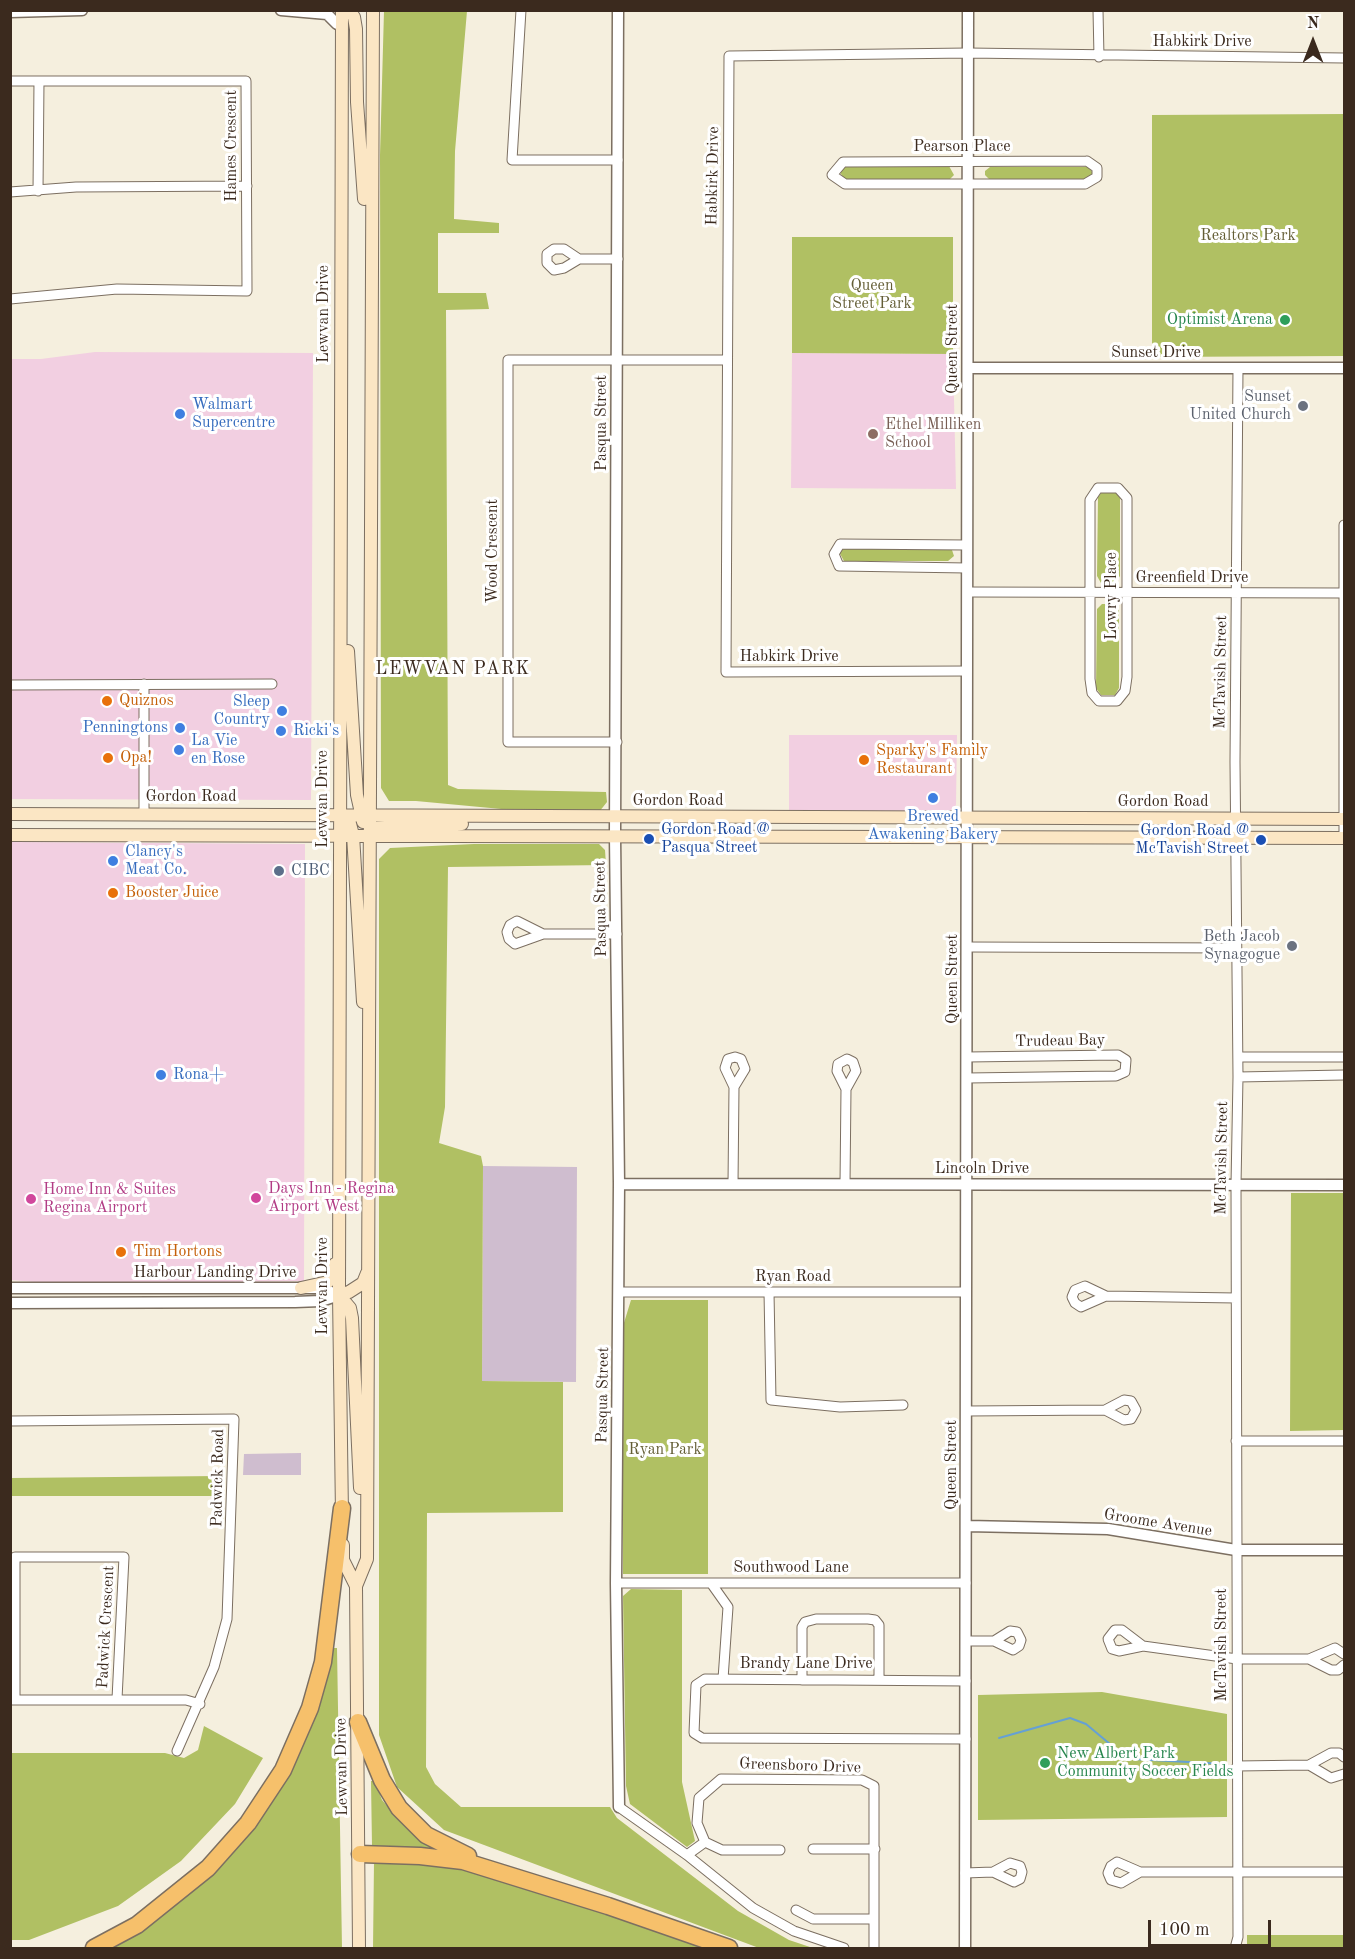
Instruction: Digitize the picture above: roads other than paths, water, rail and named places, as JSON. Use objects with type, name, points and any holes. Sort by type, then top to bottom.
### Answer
[{"type":"highway","points":[[94,1948],[136,1925],[208,1868],[248,1823],[283,1770],[310,1708],[323,1662],[342,1509]]},
{"type":"highway","points":[[358,1722],[382,1780],[406,1816],[426,1835],[463,1854],[566,1894]]},
{"type":"highway","points":[[360,1854],[420,1856],[463,1861],[608,1906],[729,1948]]},
{"type":"main road","name":"Lewvan Drive","points":[[340,814],[342,10]]},
{"type":"main road","points":[[349,10],[354,17],[356,29],[357,102],[373,296]]},
{"type":"main road","points":[[366,814],[373,296],[373,10]]},
{"type":"main road","points":[[337,24],[343,39]]},
{"type":"main road","points":[[341,539],[366,814],[370,830]]},
{"type":"main road","name":"Gordon Road","points":[[10,814],[1344,819]]},
{"type":"main road","points":[[340,814],[347,817],[370,1126]]},
{"type":"main road","points":[[10,835],[348,833],[496,822],[512,817]]},
{"type":"main road","points":[[370,830],[615,836],[1344,837]]},
{"type":"main road","name":"Lewvan Drive","points":[[359,1948],[356,1586],[367,1559],[370,830]]},
{"type":"main road","name":"Lewvan Drive","points":[[348,833],[339,1295],[343,1560],[356,1586]]},
{"type":"main road","points":[[301,1288],[328,1282],[334,1274],[340,1197]]},
{"type":"main road","points":[[367,1273],[363,1283],[350,1292],[339,1295],[350,1308],[352,1318],[360,1499],[367,1559]]},
{"type":"street","points":[[10,12],[82,10]]},
{"type":"street","points":[[281,10],[327,14],[337,24]]},
{"type":"street","points":[[521,10],[512,160],[618,160]]},
{"type":"street","name":"Pasqua Street","points":[[618,10],[615,836],[619,1184],[616,1583],[619,1807]]},
{"type":"street","name":"Queen Street","points":[[964,1948],[967,1526],[965,1184],[968,947],[968,10]]},
{"type":"street","points":[[1098,10],[1099,57]]},
{"type":"street","name":"Habkirk Drive","points":[[967,671],[726,672],[729,56],[968,53],[1099,57],[1344,58]]},
{"type":"street","points":[[10,81],[39,81],[38,191]]},
{"type":"street","name":"Hames Crescent","points":[[10,299],[117,289],[247,291],[246,81],[39,81]]},
{"type":"street","name":"Pearson Place","points":[[1087,161],[1097,168],[1097,177],[1084,184],[969,184],[845,184],[832,175],[843,162],[1087,161]]},
{"type":"street","points":[[10,192],[76,187],[247,186]]},
{"type":"street","points":[[579,259],[618,259]]},
{"type":"street","points":[[617,359],[726,360]]},
{"type":"street","name":"Wood Crescent","points":[[617,359],[508,360],[508,742],[617,742]]},
{"type":"street","name":"Sunset Drive","points":[[968,368],[1344,368]]},
{"type":"street","name":"McTavish Street","points":[[1235,1948],[1238,1937],[1236,1185],[1238,1057],[1235,818],[1238,368]]},
{"type":"street","name":"Lowry Place","points":[[1098,488],[1118,488],[1127,498],[1127,677],[1125,691],[1118,701],[1099,701],[1092,693],[1090,679],[1091,593],[1090,500],[1098,488]]},
{"type":"street","points":[[1344,525],[1344,837]]},
{"type":"street","points":[[968,545],[840,544],[834,554],[839,566],[968,568]]},
{"type":"street","name":"Greenfield Drive","points":[[968,592],[1344,593]]},
{"type":"street","points":[[144,684],[144,814]]},
{"type":"street","points":[[10,685],[272,684]]},
{"type":"street","points":[[543,934],[617,934]]},
{"type":"street","points":[[968,947],[1235,948]]},
{"type":"street","name":"Trudeau Bay","points":[[967,1057],[1118,1055],[1125,1060],[1125,1071],[1116,1076],[967,1078]]},
{"type":"street","points":[[1238,1057],[1344,1057]]},
{"type":"street","points":[[1238,1077],[1344,1075]]},
{"type":"street","points":[[733,1184],[734,1087]]},
{"type":"street","points":[[845,1184],[846,1089]]},
{"type":"street","name":"Lincoln Drive","points":[[619,1184],[1344,1185]]},
{"type":"street","name":"Harbour Landing Drive","points":[[10,1288],[320,1288],[339,1295]]},
{"type":"street","name":"Ryan Road","points":[[619,1292],[966,1292]]},
{"type":"street","points":[[769,1292],[771,1400],[840,1407],[903,1405]]},
{"type":"street","name":"Harbour Landing Drive","points":[[10,1303],[295,1302],[321,1301],[339,1295]]},
{"type":"street","points":[[1106,1296],[1236,1298]]},
{"type":"street","points":[[967,1411],[1106,1410]]},
{"type":"street","name":"Padwick Road","points":[[10,1421],[234,1419],[226,1619],[214,1667],[200,1704],[177,1751]]},
{"type":"street","points":[[1236,1441],[1344,1441]]},
{"type":"street","name":"Groome Avenue","points":[[967,1526],[1108,1529],[1236,1550],[1344,1550]]},
{"type":"street","name":"Padwick Crescent","points":[[13,1700],[15,1557],[124,1557],[117,1699]]},
{"type":"street","name":"Southwood Lane","points":[[616,1583],[966,1583]]},
{"type":"street","points":[[711,1583],[728,1607],[723,1679]]},
{"type":"street","points":[[802,1680],[802,1627],[805,1622],[816,1619],[875,1620],[879,1626],[879,1680]]},
{"type":"street","points":[[966,1641],[994,1641]]},
{"type":"street","points":[[1143,1646],[1237,1659],[1309,1659],[1331,1648],[1338,1648],[1344,1654]]},
{"type":"street","points":[[1309,1659],[1331,1670],[1338,1670],[1344,1665]]},
{"type":"street","name":"Brandy Lane Drive","points":[[966,1681],[705,1679],[696,1685],[694,1733],[702,1738],[966,1739]]},
{"type":"street","points":[[13,1700],[186,1700],[200,1704]]},
{"type":"street","points":[[1237,1766],[1309,1765],[1331,1753],[1339,1753],[1344,1757]]},
{"type":"street","points":[[1309,1765],[1331,1778],[1339,1778],[1344,1774]]},
{"type":"street","name":"Greensboro Drive","points":[[705,1842],[697,1823],[699,1798],[721,1779],[862,1780],[874,1786],[874,1948]]},
{"type":"street","points":[[619,1807],[635,1821],[687,1855],[753,1908],[794,1931],[844,1948]]},
{"type":"street","points":[[687,1855],[705,1842],[722,1850],[780,1850]]},
{"type":"street","points":[[813,1849],[874,1849]]},
{"type":"street","points":[[965,1873],[993,1872]]},
{"type":"street","points":[[1140,1872],[1344,1872]]},
{"type":"street","points":[[796,1910],[813,1919],[874,1919]]},
{"type":"waterway","points":[[999,1738],[1070,1718],[1086,1724],[1123,1755],[1134,1759],[1224,1764]]},
{"type":"place","name":"Optimist Arena","points":[[1285,320]]},
{"type":"place","name":"Sunset United Church","points":[[1303,406]]},
{"type":"place","name":"Walmart Supercentre","points":[[180,414]]},
{"type":"place","name":"Ethel Milliken School","points":[[873,434]]},
{"type":"place","name":"Quiznos","points":[[107,701]]},
{"type":"place","name":"Sleep Country","points":[[282,711]]},
{"type":"place","name":"Penningtons","points":[[180,728]]},
{"type":"place","name":"Ricki's","points":[[281,731]]},
{"type":"place","name":"La Vie en Rose","points":[[179,750]]},
{"type":"place","name":"Opa!","points":[[108,758]]},
{"type":"place","name":"Sparky's Family Restaurant","points":[[864,760]]},
{"type":"place","name":"Brewed Awakening Bakery","points":[[933,798]]},
{"type":"place","name":"Gordon Road @ Pasqua Street","points":[[649,839]]},
{"type":"place","name":"Gordon Road @ McTavish Street","points":[[1261,840]]},
{"type":"place","name":"Clancy's Meat Co.","points":[[113,861]]},
{"type":"place","name":"CIBC","points":[[279,871]]},
{"type":"place","name":"Booster Juice","points":[[113,893]]},
{"type":"place","name":"Beth Jacob Synagogue","points":[[1292,946]]},
{"type":"place","name":"Rona+","points":[[161,1075]]},
{"type":"place","name":"Days Inn - Regina Airport West","points":[[256,1198]]},
{"type":"place","name":"Home Inn & Suites Regina Airport","points":[[31,1199]]},
{"type":"place","name":"Tim Hortons","points":[[121,1252]]},
{"type":"place","name":"New Albert Park Community Soccer Fields","points":[[1045,1763]]},
{"type":"district","name":"LEWVAN PARK","points":[[453,669]]},
{"type":"park label","name":"Realtors Park","points":[[1248,236]]},
{"type":"park label","name":"Queen Street Park","points":[[872,295]]},
{"type":"park label","name":"Ryan Park","points":[[665,1450]]}]
